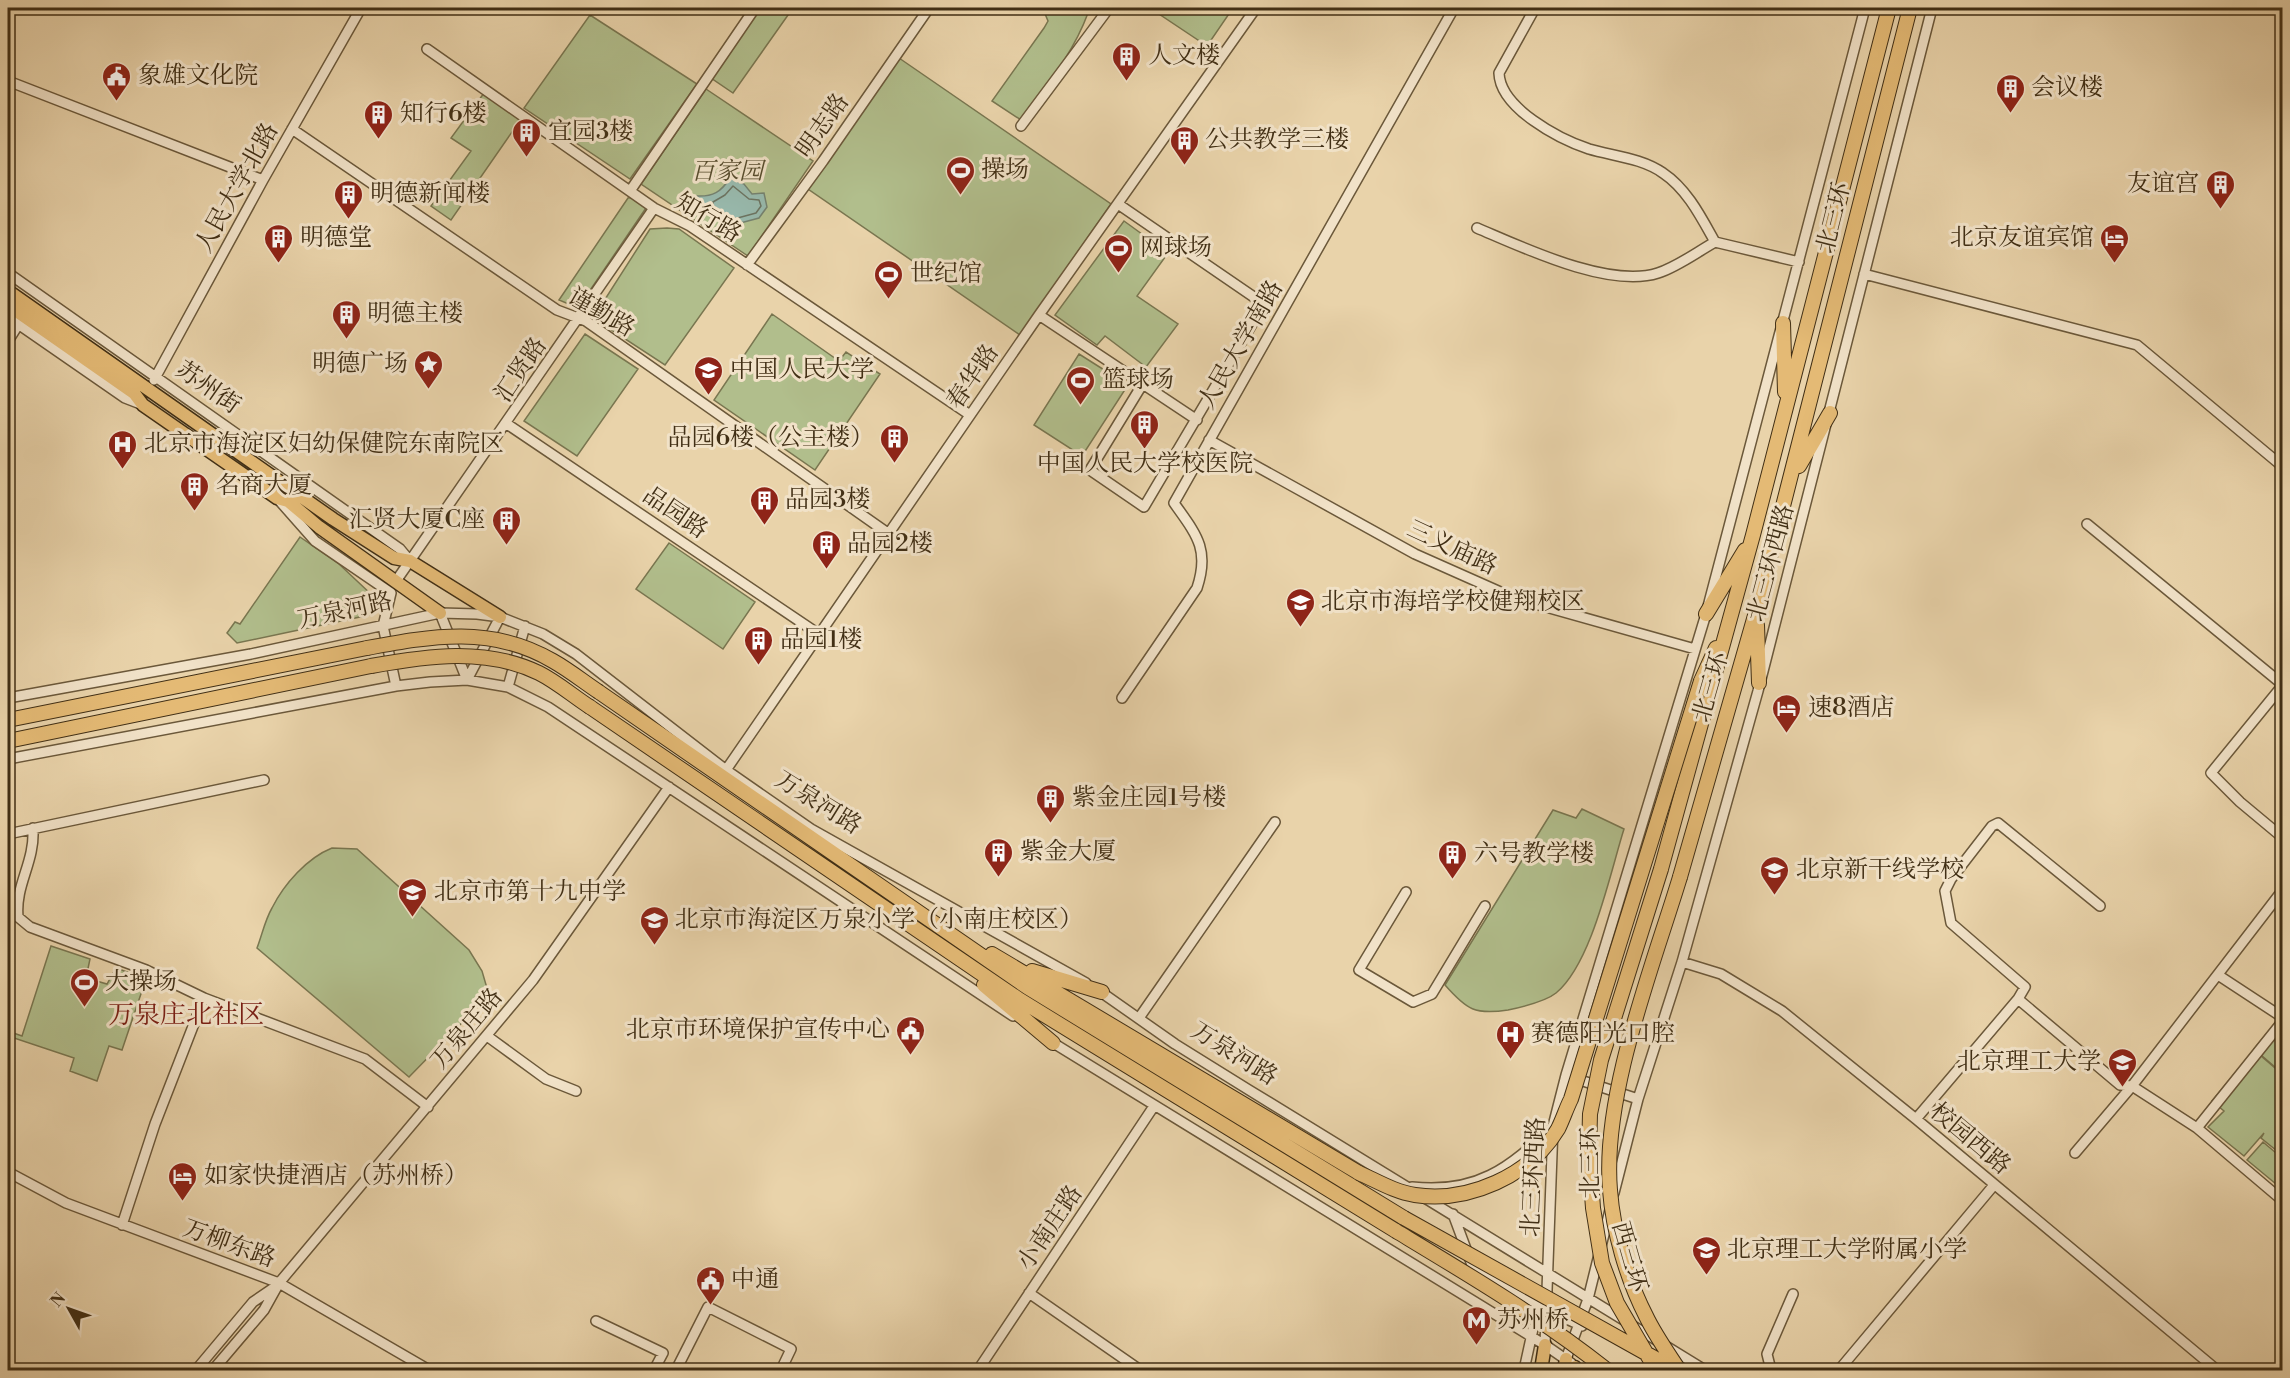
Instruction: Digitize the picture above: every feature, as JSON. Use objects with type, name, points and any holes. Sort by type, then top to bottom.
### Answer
[{"type":"highway","name":"北三环","points":[[1661,869],[1734,608],[1889,8]]},
{"type":"highway","name":"北三环","points":[[1677,1371],[1641,1305],[1622,1255],[1610,1190],[1612,1128],[1622,1072],[1756,612],[1910,8]]},
{"type":"highway","points":[[1783,324],[1785,409]]},
{"type":"highway","points":[[1790,481],[1830,413]]},
{"type":"highway","points":[[1706,614],[1753,535]]},
{"type":"highway","points":[[938,925],[1012,965],[1359,1173],[1413,1195],[1464,1194],[1490,1185],[1516,1171],[1539,1151],[1557,1130],[1571,1099],[1701,681],[1734,608]]},
{"type":"highway","points":[[1756,612],[1760,683]]},
{"type":"highway","name":"万泉河路","points":[[8,720],[367,648],[444,635],[493,639],[534,652],[599,692],[1027,987],[1404,1218],[1677,1371]]},
{"type":"highway","name":"万泉河路","points":[[8,742],[370,666],[452,654],[508,662],[541,674],[1020,1000],[1517,1303],[1558,1331],[1607,1371]]},
{"type":"highway","name":"西三环","points":[[1656,1371],[1617,1303],[1602,1263],[1593,1208],[1589,1153],[1590,1114],[1601,1060],[1661,869]]},
{"type":"highway","points":[[935,943],[1053,1043]]},
{"type":"highway","points":[[1012,965],[1102,992]]},
{"type":"main road","name":"苏州街","points":[[8,291],[376,547],[394,558],[410,561],[500,617]]},
{"type":"main road","points":[[8,305],[134,393],[143,405],[277,498],[288,501],[394,587],[440,613]]},
{"type":"main road","points":[[1541,1371],[1545,1345]]},
{"type":"street","name":"人民大学北路","points":[[149,389],[263,180],[361,8]]},
{"type":"street","points":[[630,191],[755,8]]},
{"type":"street","name":"明志路","points":[[747,265],[823,161],[928,8]]},
{"type":"street","points":[[1021,126],[1109,8]]},
{"type":"street","name":"春华路","points":[[726,770],[1039,315],[1256,8]]},
{"type":"street","name":"人民大学南路","points":[[1122,698],[1197,588],[1203,570],[1199,538],[1174,503],[1454,8]]},
{"type":"street","points":[[1535,8],[1499,74],[1499,85],[1508,100],[1528,117],[1567,139],[1589,149],[1653,167],[1664,173],[1692,202],[1714,242]]},
{"type":"street","name":"北三环西路","points":[[1543,1308],[1549,1275],[1553,1126],[1566,1075],[1706,614],[1865,8]]},
{"type":"street","name":"北三环西路","points":[[1572,1368],[1638,1099],[1682,962],[1760,683],[1932,8]]},
{"type":"street","name":"知行路","points":[[428,49],[654,208],[690,226],[970,415]]},
{"type":"street","points":[[8,81],[263,180]]},
{"type":"street","name":"谨勤路","points":[[292,129],[557,310],[579,319],[753,437],[889,534]]},
{"type":"street","points":[[1118,204],[1264,304],[1144,507],[1090,470],[1142,385]]},
{"type":"street","name":"汇贤路","points":[[382,626],[394,587],[410,561],[507,424],[654,208]]},
{"type":"street","points":[[1477,228],[1557,261],[1605,273],[1634,276],[1658,273],[1714,242],[1799,262]]},
{"type":"street","name":"苏州街","points":[[8,273],[400,549],[410,561]]},
{"type":"street","points":[[1864,274],[2137,345],[2283,466]]},
{"type":"street","points":[[1039,315],[1197,420]]},
{"type":"street","points":[[8,317],[125,398],[143,405]]},
{"type":"street","points":[[8,341],[18,325]]},
{"type":"street","name":"品园路","points":[[507,424],[820,635]]},
{"type":"street","name":"三义庙路","points":[[1209,440],[1415,554],[1514,598],[1695,649]]},
{"type":"street","points":[[2087,524],[2283,685],[2211,773],[2240,802],[2283,837]]},
{"type":"street","points":[[440,613],[467,680]]},
{"type":"street","name":"万泉河路","points":[[8,698],[251,654],[440,613],[500,617],[525,626],[576,654],[726,770],[811,829],[1001,933],[1102,992],[1175,1044],[1705,1371]]},
{"type":"street","points":[[467,680],[500,617]]},
{"type":"street","points":[[382,626],[396,686]]},
{"type":"street","points":[[508,687],[525,626]]},
{"type":"street","points":[[8,759],[396,686],[467,680],[508,687],[548,707],[1053,1043],[1530,1335],[1572,1368]]},
{"type":"street","points":[[8,834],[264,780]]},
{"type":"street","name":"万泉庄路","points":[[213,1371],[264,1310],[279,1284],[488,1036],[546,962],[669,787]]},
{"type":"street","points":[[1139,1018],[1275,822]]},
{"type":"street","points":[[1916,1119],[2018,999],[2025,987],[1950,923],[1945,891],[1951,879],[1992,826],[1998,823],[2100,906]]},
{"type":"street","points":[[33,828],[34,849],[17,900],[18,917],[30,927],[146,970],[204,998],[365,1059],[428,1107]]},
{"type":"street","points":[[2075,1154],[2132,1086],[2283,891]]},
{"type":"street","points":[[1406,892],[1359,970],[1413,1002],[1432,994],[1485,906]]},
{"type":"street","name":"校园西路","points":[[1682,962],[1729,978],[1782,1011],[1916,1119],[2217,1371]]},
{"type":"street","points":[[2218,975],[2283,1017]]},
{"type":"street","points":[[122,1225],[155,1124],[204,998]]},
{"type":"street","points":[[2018,999],[2120,1085],[2132,1086],[2197,1128],[2283,1200]]},
{"type":"street","points":[[2197,1128],[2283,1022]]},
{"type":"street","points":[[488,1036],[546,1079],[576,1091]]},
{"type":"street","points":[[1566,1075],[1638,1099]]},
{"type":"street","name":"小南庄路","points":[[978,1371],[1154,1106]]},
{"type":"street","points":[[1406,1186],[1438,1190],[1469,1185],[1500,1172],[1522,1156],[1553,1126]]},
{"type":"street","name":"万柳东路","points":[[8,1172],[66,1203],[279,1284],[429,1371]]},
{"type":"street","points":[[1839,1371],[1995,1185]]},
{"type":"street","points":[[1453,1214],[1472,1265],[1543,1308],[1581,1326],[1639,1331]]},
{"type":"street","points":[[1602,1241],[1606,1283],[1617,1306],[1639,1331]]},
{"type":"street","points":[[1443,1282],[1460,1276],[1472,1265]]},
{"type":"street","name":"万泉庄路","points":[[196,1371],[254,1302],[279,1284]]},
{"type":"street","points":[[1029,1293],[1140,1371]]},
{"type":"street","points":[[1771,1371],[1767,1354],[1793,1294]]},
{"type":"street","points":[[676,1371],[708,1307],[791,1349],[781,1371]]},
{"type":"street","points":[[1524,1371],[1530,1335],[1543,1308]]},
{"type":"street","points":[[1543,1308],[1545,1345]]},
{"type":"street","points":[[596,1321],[663,1353],[654,1371]]},
{"type":"green space","points":[[760,8],[793,8],[733,93],[711,78]]},
{"type":"green space","points":[[1079,8],[1088,13],[1075,42],[1021,120],[992,101],[1048,21],[1043,9]]},
{"type":"green space","points":[[1150,8],[1233,8],[1207,46]]},
{"type":"green space","points":[[590,15],[697,84],[630,179],[524,108]]},
{"type":"green space","name":"操场","points":[[899,58],[1111,204],[1020,335],[808,189]]},
{"type":"green space","name":"百家园","points":[[706,89],[813,161],[748,256],[641,184]]},
{"type":"green space","points":[[484,93],[521,119],[451,220],[431,206],[471,151],[451,138]]},
{"type":"green space","points":[[635,197],[646,208],[578,308],[559,300],[628,198]]},
{"type":"green space","name":"网球场","points":[[1124,221],[1168,253],[1137,296],[1178,324],[1146,367],[1105,336],[1097,345],[1055,315]]},
{"type":"green space","points":[[650,229],[679,229],[734,268],[665,365],[593,318]]},
{"type":"green space","points":[[772,314],[839,361],[846,352],[880,374],[815,470],[714,400]]},
{"type":"green space","points":[[585,334],[638,369],[577,456],[524,421]]},
{"type":"green space","name":"篮球场","points":[[1079,354],[1128,385],[1082,456],[1034,425]]},
{"type":"green space","points":[[300,537],[339,564],[374,597],[369,615],[237,643],[227,633],[235,622],[240,624]]},
{"type":"green space","points":[[669,543],[755,602],[723,649],[636,589]]},
{"type":"green space","points":[[1582,809],[1624,829],[1590,940],[1580,961],[1569,979],[1556,993],[1540,1002],[1497,1011],[1472,1009],[1459,1000],[1445,985],[1553,810],[1576,818]]},
{"type":"green space","points":[[332,848],[357,849],[469,950],[482,971],[489,995],[409,1077],[257,948],[265,923],[283,890],[305,865]]},
{"type":"green space","name":"大操场","points":[[51,946],[90,959],[86,978],[107,984],[116,968],[146,979],[122,1050],[109,1046],[97,1081],[70,1071],[74,1058],[8,1036],[8,1031],[22,1036]]},
{"type":"green space","points":[[2276,1022],[2282,1027],[2282,1073],[2254,1049]]},
{"type":"green space","points":[[2254,1050],[2282,1074],[2282,1155],[2261,1138],[2264,1133],[2244,1156],[2208,1127],[2224,1111],[2212,1101]]},
{"type":"green space","points":[[2263,1142],[2282,1158],[2282,1189],[2247,1160]]},
{"type":"water","points":[[730,178],[744,184],[752,194],[764,193],[767,207],[759,218],[733,225],[695,203],[696,196],[716,193]]},
{"type":"place","name":"人文楼","points":[[1127,82]]},
{"type":"place","name":"象雄文化院","points":[[117,102]]},
{"type":"place","name":"会议楼","points":[[2010,114]]},
{"type":"place","name":"知行6楼","points":[[379,140]]},
{"type":"place","name":"宜园3楼","points":[[527,158]]},
{"type":"place","name":"公共教学三楼","points":[[1184,166]]},
{"type":"place","name":"操场","points":[[960,196]]},
{"type":"place","name":"友谊宫","points":[[2220,210]]},
{"type":"place","name":"明德新闻楼","points":[[349,220]]},
{"type":"place","name":"明德堂","points":[[279,264]]},
{"type":"place","name":"北京友谊宾馆","points":[[2115,264]]},
{"type":"place","name":"网球场","points":[[1119,274]]},
{"type":"place","name":"世纪馆","points":[[889,300]]},
{"type":"place","name":"明德主楼","points":[[346,340]]},
{"type":"place","name":"明德广场","points":[[429,390]]},
{"type":"place","name":"中国人民大学","points":[[709,396]]},
{"type":"place","name":"篮球场","points":[[1081,406]]},
{"type":"place","name":"中国人民大学校医院","points":[[1145,450]]},
{"type":"place","name":"品园6楼（公主楼）","points":[[895,464]]},
{"type":"place","name":"北京市海淀区妇幼保健院东南院区","points":[[123,470]]},
{"type":"place","name":"名商大厦","points":[[195,512]]},
{"type":"place","name":"品园3楼","points":[[764,526]]},
{"type":"place","name":"汇贤大厦C座","points":[[506,546]]},
{"type":"place","name":"品园2楼","points":[[826,570]]},
{"type":"place","name":"北京市海培学校健翔校区","points":[[1300,628]]},
{"type":"place","name":"品园1楼","points":[[759,666]]},
{"type":"place","name":"速8酒店","points":[[1787,734]]},
{"type":"place","name":"紫金庄园1号楼","points":[[1051,824]]},
{"type":"place","name":"紫金大厦","points":[[999,878]]},
{"type":"place","name":"六号教学楼","points":[[1453,880]]},
{"type":"place","name":"北京新干线学校","points":[[1775,896]]},
{"type":"place","name":"北京市第十九中学","points":[[413,918]]},
{"type":"place","name":"北京市海淀区万泉小学（小南庄校区）","points":[[654,946]]},
{"type":"place","name":"大操场","points":[[84,1008]]},
{"type":"place","name":"北京市环境保护宣传中心","points":[[911,1056]]},
{"type":"place","name":"赛德阳光口腔","points":[[1510,1060]]},
{"type":"place","name":"北京理工大学","points":[[2122,1088]]},
{"type":"place","name":"如家快捷酒店（苏州桥）","points":[[183,1202]]},
{"type":"place","name":"北京理工大学附属小学","points":[[1706,1276]]},
{"type":"place","name":"中通","points":[[710,1306]]},
{"type":"place","name":"苏州桥","points":[[1476,1346]]},
{"type":"district","name":"万泉庄北社区","points":[[186,1015]]}]
